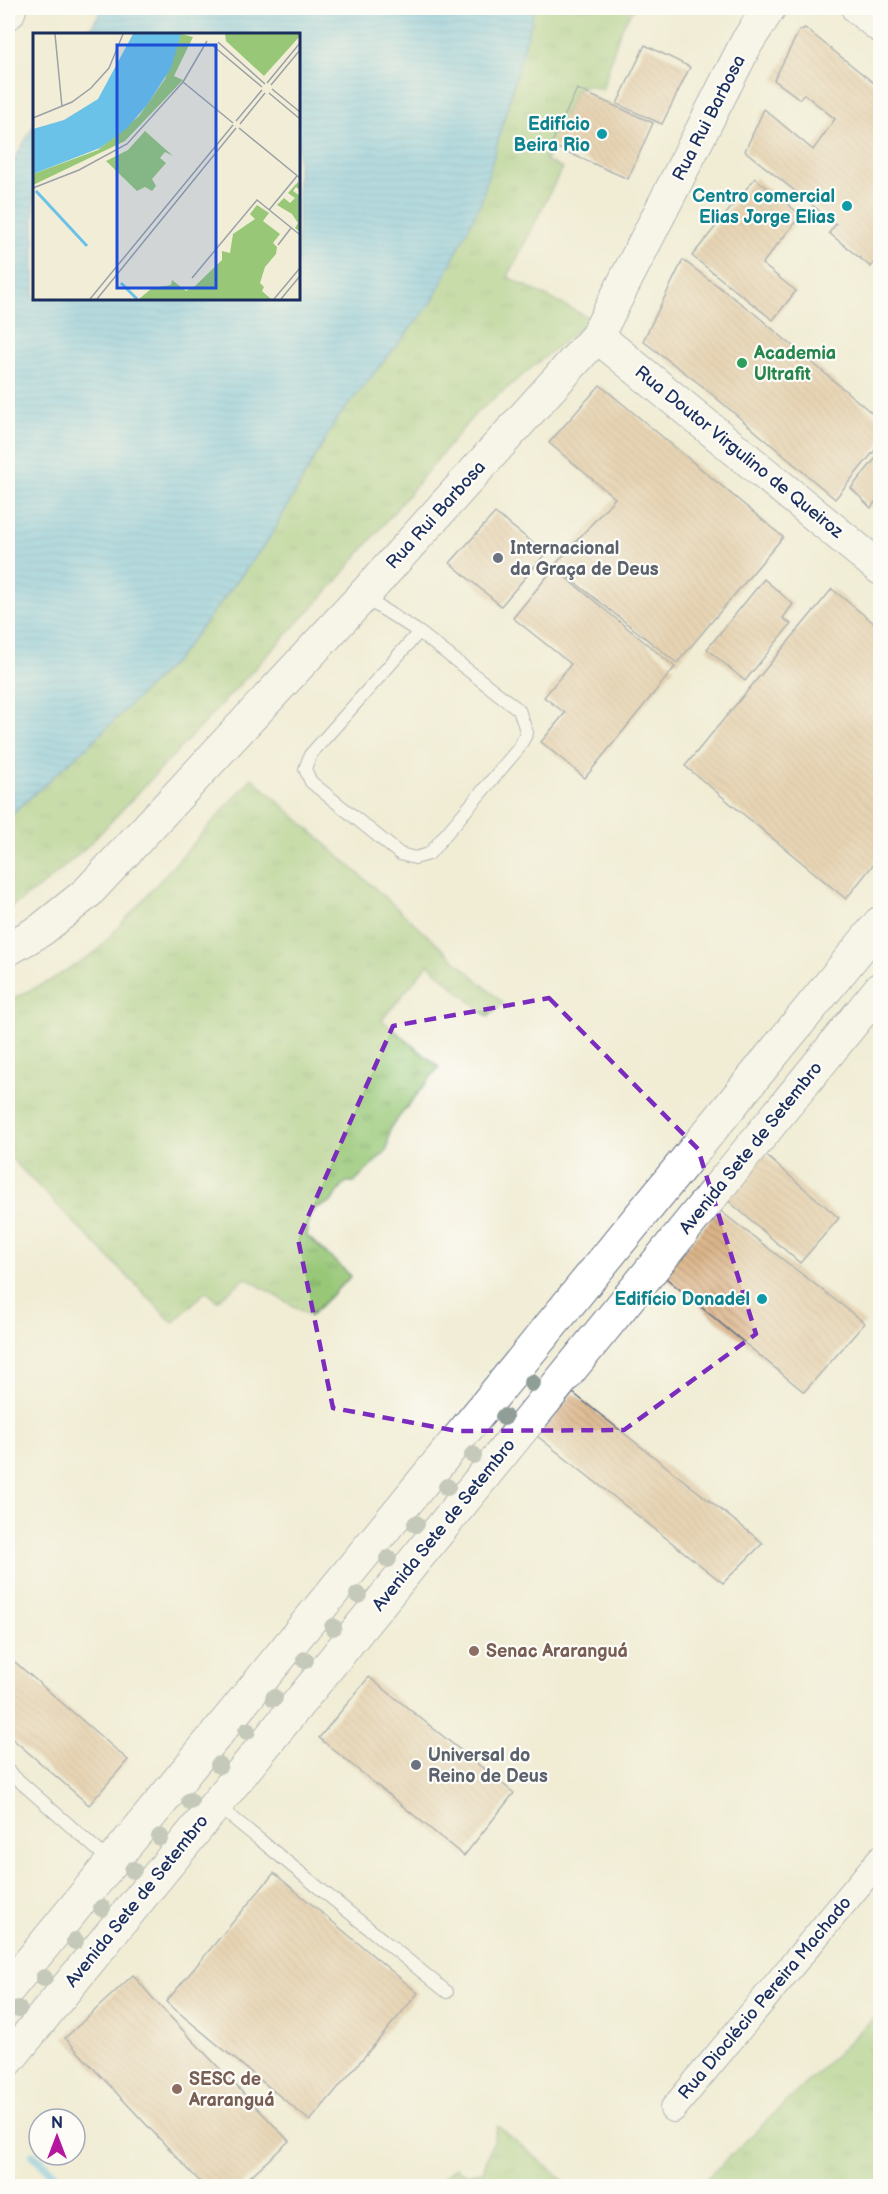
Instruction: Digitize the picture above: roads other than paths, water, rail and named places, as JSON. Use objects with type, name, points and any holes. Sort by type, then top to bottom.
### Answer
[{"type":"main road","points":[[8,13],[10,8]]},
{"type":"main road","name":"Rua Rui Barbosa","points":[[8,949],[41,930],[87,893],[363,596],[597,336],[747,42],[769,8]]},
{"type":"main road","points":[[858,8],[880,26]]},
{"type":"main road","name":"Rua Doutor Virgulino de Queiroz","points":[[597,336],[880,567]]},
{"type":"main road","points":[[8,1989],[880,922]]},
{"type":"main road","name":"Avenida Sete de Setembro","points":[[8,2060],[880,989]]},
{"type":"street","name":"Rua Dioclécio Pereira Machado","points":[[673,2109],[880,1859]]},
{"type":"lane","points":[[363,596],[419,632],[519,710],[527,733],[518,749],[429,854],[415,858],[400,854],[311,782],[305,769],[309,754],[419,632]]},
{"type":"lane","points":[[8,1771],[111,1862]]},
{"type":"lane","points":[[216,1804],[447,1992]]},
{"type":"water","points":[[103,8],[535,8],[481,202],[432,302],[336,420],[269,539],[178,658],[89,745],[8,817],[8,171],[33,127],[33,300],[300,300],[300,33],[88,33]]},
{"type":"waterway","points":[[45,2167],[65,2186]]},
{"type":"place","name":"Edifício Beira Rio","points":[[602,134]]},
{"type":"place","name":"Centro comercial Elias Jorge Elias","points":[[847,206]]},
{"type":"place","name":"Academia Ultrafit","points":[[742,363]]},
{"type":"place","name":"Internacional da Graça de Deus","points":[[498,558]]},
{"type":"place","name":"Edifício Donadel","points":[[762,1299]]},
{"type":"place","name":"Senac Araranguá","points":[[474,1651]]},
{"type":"place","name":"Universal do Reino de Deus","points":[[416,1765]]},
{"type":"place","name":"SESC de Araranguá","points":[[177,2089]]}]
